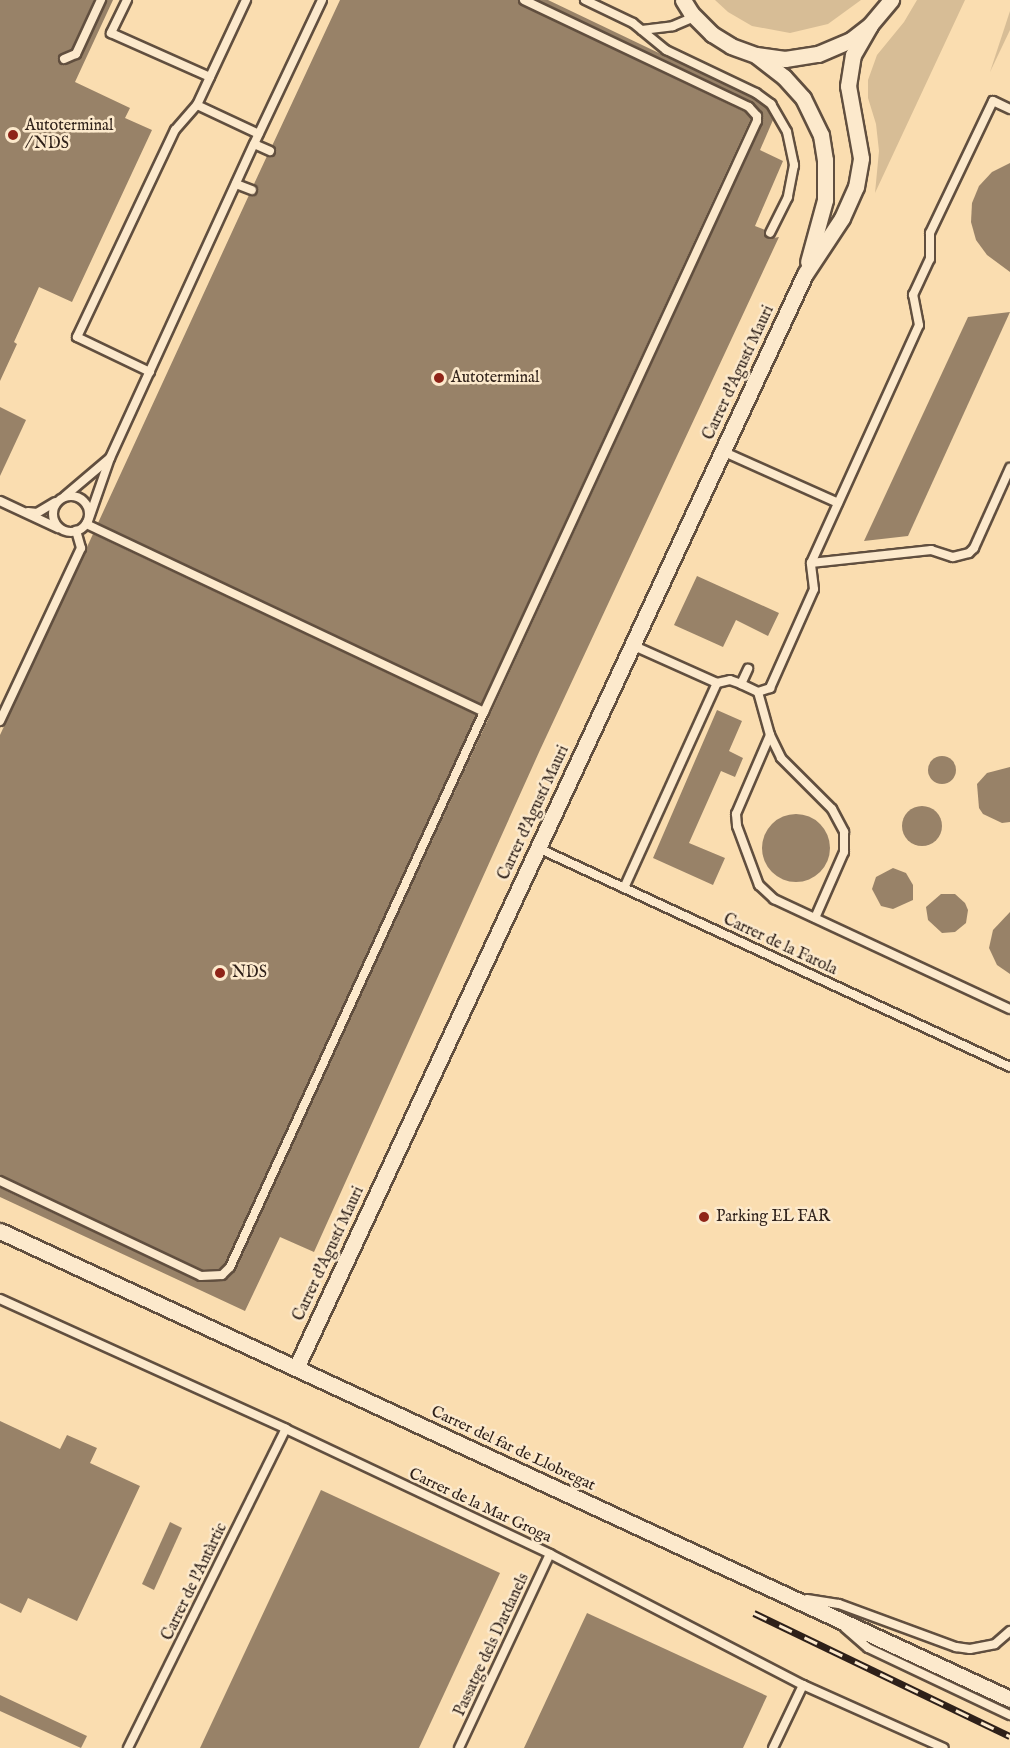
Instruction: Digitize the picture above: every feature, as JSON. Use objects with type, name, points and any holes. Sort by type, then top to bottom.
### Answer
[{"type":"street","points":[[683,0],[694,17],[712,34],[731,46],[756,55],[785,59],[818,54],[851,40],[870,25]]},
{"type":"street","points":[[805,274],[842,218],[859,174],[860,143],[848,86],[853,55],[870,25],[891,0]]},
{"type":"street","points":[[756,55],[784,77],[802,98],[821,135],[825,160],[825,200],[805,274]]},
{"type":"street","name":"Carrer d'Agustí Mauri","points":[[296,1368],[805,274]]},
{"type":"street","name":"Carrer del far de Llobregat","points":[[0,1231],[1010,1699]]},
{"type":"lane","points":[[64,60],[76,54],[101,0]]},
{"type":"lane","points":[[127,0],[111,33],[210,77]]},
{"type":"lane","points":[[150,372],[77,337],[175,130],[197,105],[246,0]]},
{"type":"lane","points":[[0,501],[62,530],[76,531],[87,522],[110,458],[322,0]]},
{"type":"lane","points":[[0,1181],[201,1276],[222,1275],[230,1267],[757,121],[757,116],[749,107],[524,0]]},
{"type":"lane","points":[[585,0],[633,23],[666,50],[764,98],[787,132],[794,165],[788,197],[770,233]]},
{"type":"lane","points":[[642,30],[673,26],[694,17]]},
{"type":"lane","points":[[632,645],[717,683],[730,680],[758,692],[770,688],[814,589],[811,563],[919,325],[913,295],[930,260],[930,233],[993,101],[1010,109]]},
{"type":"lane","points":[[197,105],[259,134]]},
{"type":"lane","points":[[254,144],[270,151]]},
{"type":"lane","points":[[236,184],[252,190]]},
{"type":"lane","points":[[723,451],[838,503]]},
{"type":"lane","points":[[23,512],[37,513],[62,498],[110,458]]},
{"type":"lane","points":[[811,563],[931,550],[953,557],[969,553],[974,548],[1010,468]]},
{"type":"lane","points":[[62,498],[82,499],[89,509],[87,522]]},
{"type":"lane","points":[[62,498],[52,515],[62,530]]},
{"type":"lane","points":[[87,522],[484,712]]},
{"type":"lane","points":[[0,721],[81,548],[76,531]]},
{"type":"lane","points":[[741,684],[748,669]]},
{"type":"lane","points":[[624,888],[717,683]]},
{"type":"lane","points":[[758,692],[770,735],[781,758],[832,809],[844,832],[844,852],[815,918]]},
{"type":"lane","points":[[770,735],[739,804],[737,826],[759,885],[774,899],[1010,1009]]},
{"type":"lane","name":"Carrer de la Farola","points":[[538,848],[1010,1066]]},
{"type":"lane","name":"Carrer de la Mar Groga","points":[[0,1299],[286,1429],[550,1554],[802,1685],[944,1748]]},
{"type":"lane","name":"Carrer de l'Antàrtic","points":[[128,1748],[286,1429]]},
{"type":"lane","name":"Passatge dels Dardanels","points":[[459,1748],[550,1554]]},
{"type":"lane","points":[[790,1597],[839,1604],[956,1647],[970,1649],[995,1644],[1010,1631]]},
{"type":"lane","points":[[830,1616],[868,1648],[1010,1715]]},
{"type":"lane","points":[[773,1748],[802,1685]]},
{"type":"shaded area","points":[[715,0],[861,0],[828,24],[790,33],[752,26],[728,12]]},
{"type":"shaded area","points":[[917,0],[965,0],[875,193],[879,151],[876,124],[868,98],[868,80],[877,55],[904,22]]},
{"type":"shaded area","points":[[1010,11],[1010,30],[990,72]]},
{"type":"building","points":[[0,0],[94,0],[72,49],[59,56],[59,62],[64,65],[81,57],[107,0],[113,0],[75,82],[130,108],[125,118],[152,130],[72,302],[39,287],[14,342],[17,344],[0,381]]},
{"type":"building","name":"Autoterminal","points":[[340,0],[518,0],[521,5],[745,112],[751,118],[481,704],[98,523],[249,195],[257,193],[254,184],[267,156],[275,154],[272,146]]},
{"type":"building","points":[[538,0],[548,0],[753,98],[766,108],[773,120],[760,150],[783,161],[755,226],[765,230],[768,239],[779,237],[540,750],[314,1252],[280,1237],[245,1311],[0,1197],[0,1188],[198,1281],[223,1281],[234,1271],[762,124],[762,113],[752,102]]},
{"type":"building","points":[[1010,163],[1010,272],[987,255],[976,240],[971,222],[972,203],[979,186],[992,172]]},
{"type":"building","points":[[1010,312],[908,536],[864,541],[968,317]]},
{"type":"building","points":[[0,407],[26,420],[0,476]]},
{"type":"building","name":"NDS","points":[[93,534],[476,715],[225,1264],[219,1269],[202,1270],[0,1175],[0,735]]},
{"type":"building","points":[[697,576],[779,613],[768,636],[736,620],[723,647],[674,625]]},
{"type":"building","points":[[717,710],[742,721],[729,751],[743,758],[735,777],[721,771],[689,843],[725,858],[713,885],[653,858]]},
{"type":"building","points":[[942,756],[952,760],[956,770],[952,780],[942,784],[932,780],[928,770],[932,760]]},
{"type":"building","points":[[1010,767],[1010,822],[1002,823],[983,814],[979,808],[977,784],[987,773]]},
{"type":"building","points":[[922,806],[930,807],[936,812],[941,818],[941,834],[936,840],[930,845],[922,846],[914,845],[908,840],[903,834],[902,826],[903,818],[908,812],[914,807]]},
{"type":"building","points":[[796,814],[809,817],[820,824],[827,835],[830,848],[827,861],[820,872],[809,879],[796,882],[783,879],[772,872],[765,861],[762,848],[765,835],[772,824],[783,817]]},
{"type":"building","points":[[893,868],[906,873],[913,885],[913,900],[893,909],[881,906],[872,889],[876,877]]},
{"type":"building","points":[[941,894],[955,894],[965,903],[968,910],[966,923],[955,932],[942,933],[928,920],[926,907]]},
{"type":"building","points":[[1010,912],[1010,974],[997,965],[989,948],[993,930]]},
{"type":"building","points":[[0,1421],[60,1449],[67,1435],[97,1448],[90,1463],[140,1486],[77,1621],[28,1598],[21,1613],[0,1603]]},
{"type":"building","points":[[321,1490],[500,1573],[419,1748],[200,1748]]},
{"type":"building","points":[[170,1522],[182,1528],[154,1590],[142,1584]]},
{"type":"building","points":[[587,1613],[767,1696],[743,1748],[524,1748]]},
{"type":"building","points":[[0,1695],[87,1736],[81,1748],[0,1711]]},
{"type":"railway","points":[[754,1613],[1010,1736]]},
{"type":"place","name":"Autoterminal / NDS","points":[[13,135]]},
{"type":"place","name":"Autoterminal","points":[[439,378]]},
{"type":"place","name":"NDS","points":[[220,973]]},
{"type":"place","name":"Parking EL FAR","points":[[704,1217]]}]
